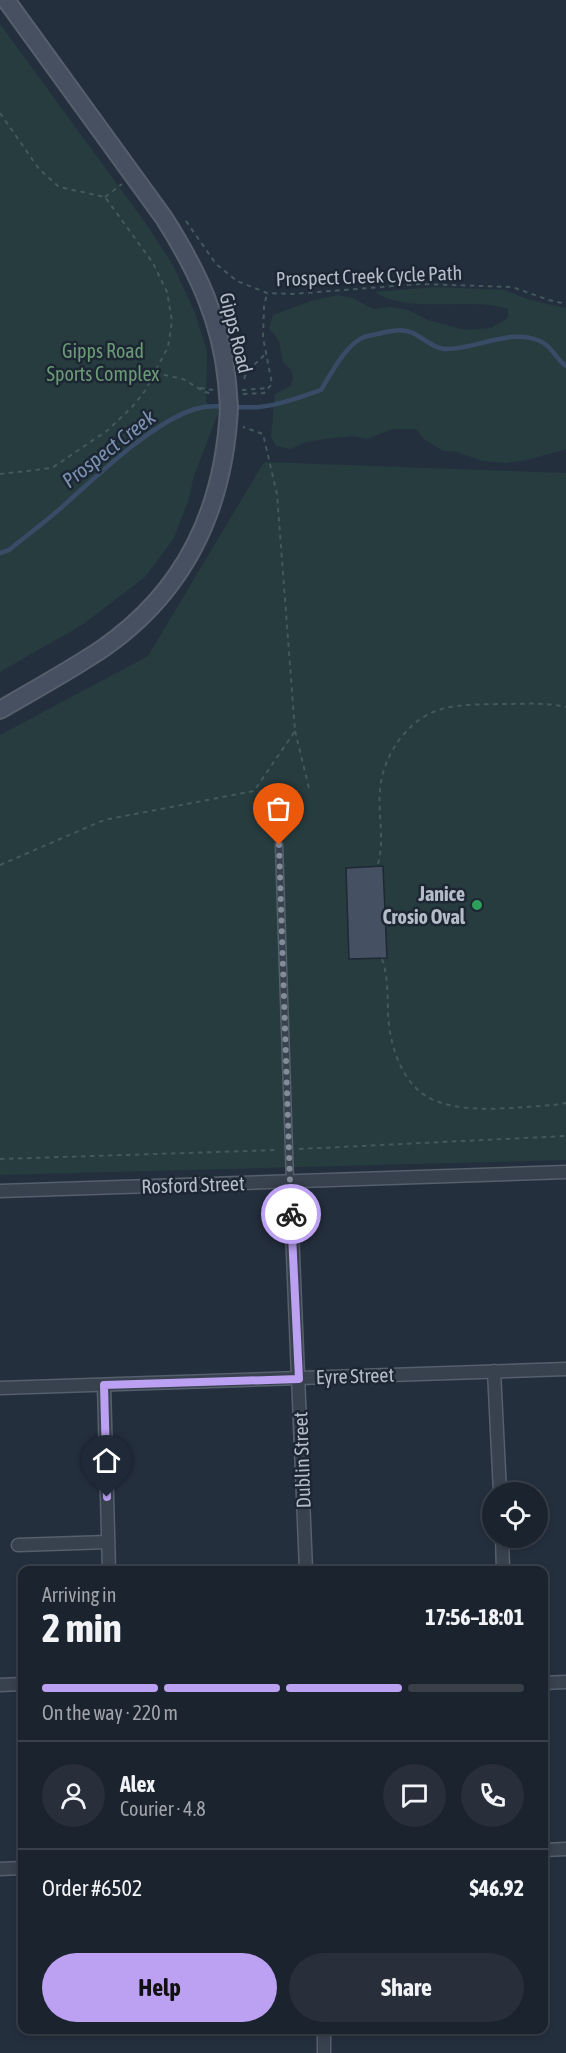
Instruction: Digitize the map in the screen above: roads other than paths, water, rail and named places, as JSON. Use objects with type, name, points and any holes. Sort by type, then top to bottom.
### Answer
[{"type":"main road","name":"Gipps Road","points":[[0,710],[103,648],[146,611],[177,576],[197,542],[215,500],[225,455],[235,429],[235,382],[225,362],[210,305],[179,241],[6,0]]},
{"type":"street","name":"Rosford Street","points":[[0,1191],[566,1172]]},
{"type":"street","name":"Dublin Street","points":[[290,1182],[306,1566]]},
{"type":"street","name":"Eyre Street","points":[[0,1388],[566,1369]]},
{"type":"street","points":[[494,1371],[500,1482]]},
{"type":"street","points":[[104,1385],[109,1566]]},
{"type":"street","points":[[18,1545],[108,1542]]},
{"type":"street","points":[[502,1548],[503,1566]]},
{"type":"street","points":[[548,1683],[566,1682]]},
{"type":"street","points":[[0,1685],[18,1684]]},
{"type":"street","points":[[548,1850],[566,1849]]},
{"type":"street","points":[[0,1869],[18,1868]]},
{"type":"street","points":[[324,2034],[324,2053]]},
{"type":"lane","name":"Dublin Street","points":[[279,845],[290,1182]]},
{"type":"waterway","name":"Prospect Creek","points":[[0,553],[9,550],[56,513],[108,466],[161,426],[195,409],[211,406],[267,406],[321,390],[345,353],[364,337],[403,330],[437,347],[446,349],[505,338],[528,338],[544,343],[566,366]]},
{"type":"place","name":"Janice Crosio Oval","points":[[477,905]]},
{"type":"park label","name":"Gipps Road Sports Complex","points":[[103,362]]}]
